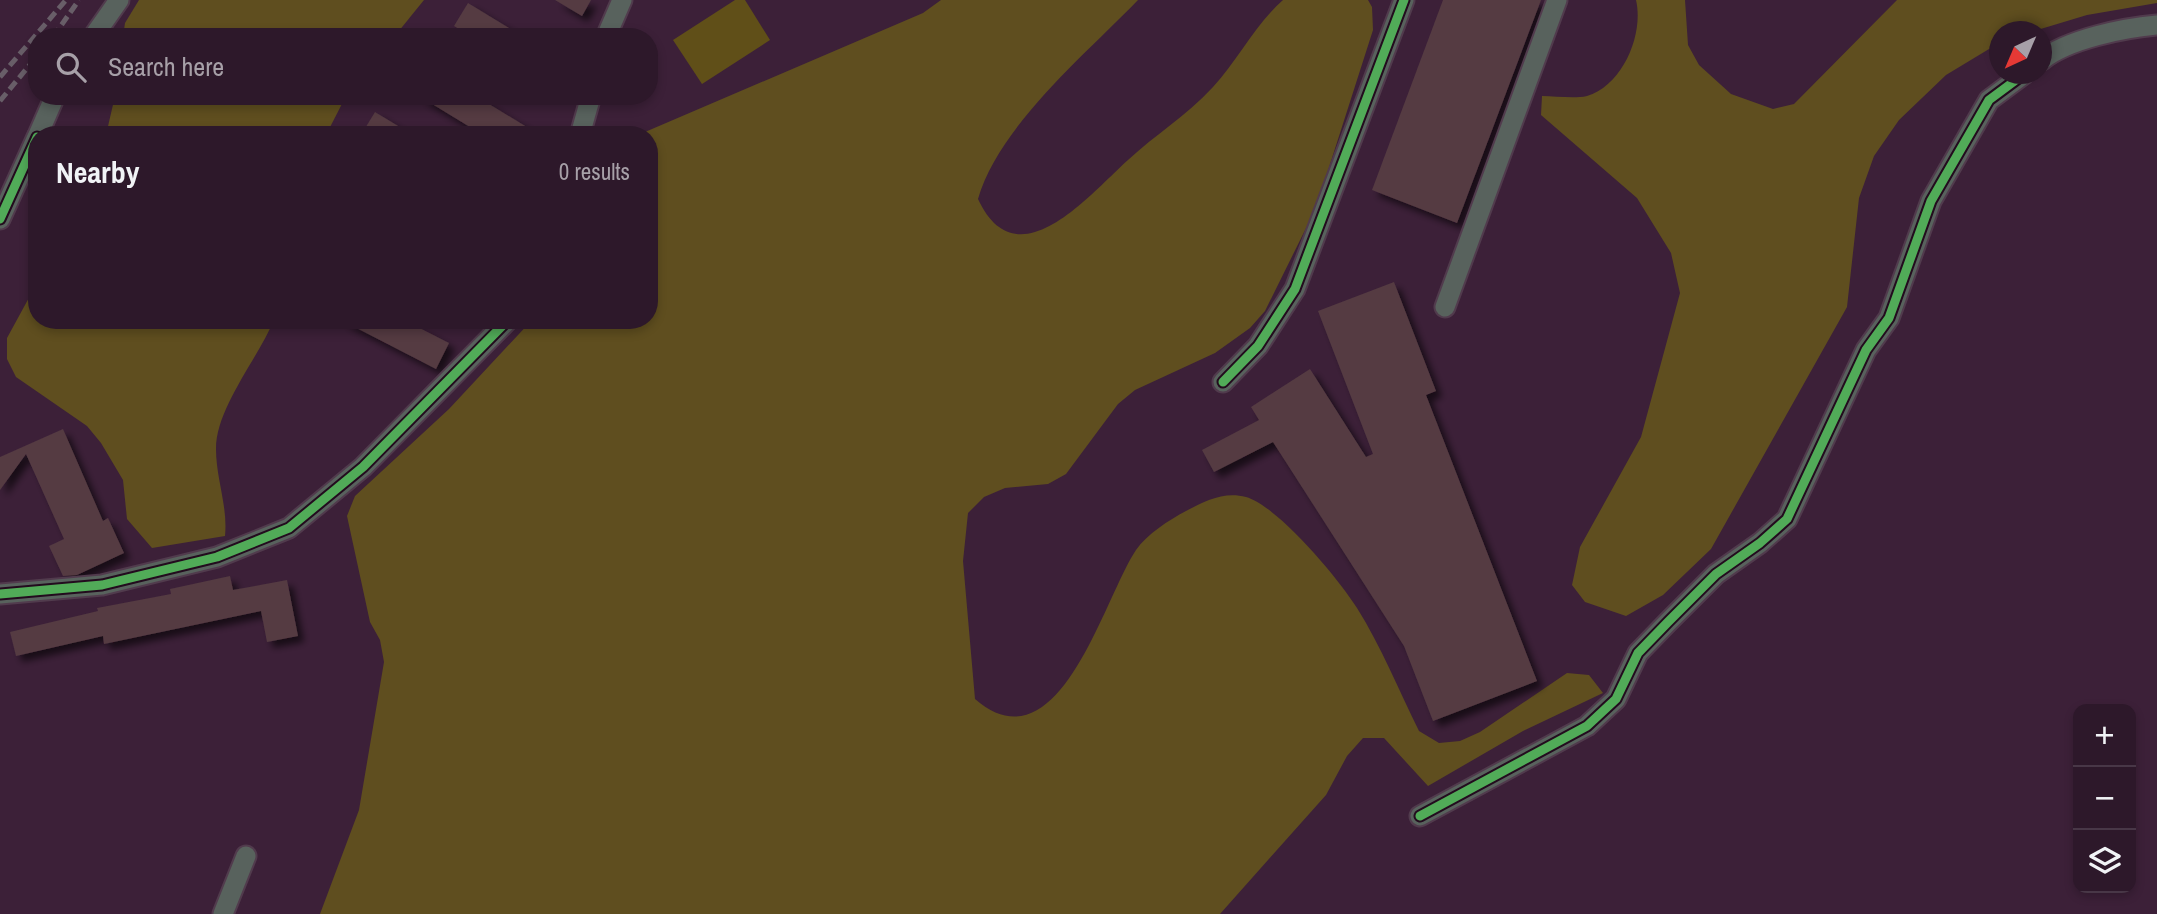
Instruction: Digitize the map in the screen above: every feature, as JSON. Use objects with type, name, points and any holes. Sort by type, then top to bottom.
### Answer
[{"type":"street","points":[[99,28],[119,0]]},
{"type":"street","points":[[611,28],[622,0]]},
{"type":"street","points":[[1223,382],[1258,346],[1295,289],[1404,0]]},
{"type":"street","points":[[1445,307],[1556,0]]},
{"type":"street","points":[[2052,52],[2134,27],[2157,24]]},
{"type":"street","points":[[1420,816],[1587,726],[1616,698],[1638,653],[1716,574],[1760,543],[1787,519],[1866,349],[1889,318],[1931,201],[1989,100],[2011,84]]},
{"type":"street","points":[[42,126],[51,105]]},
{"type":"street","points":[[583,126],[588,105]]},
{"type":"street","points":[[0,219],[28,156]]},
{"type":"street","points":[[0,594],[102,585],[217,557],[289,527],[363,467],[499,329]]},
{"type":"street","points":[[223,914],[246,856]]},
{"type":"shaded area","points":[[139,0],[424,0],[401,28],[124,28]]},
{"type":"shaded area","points":[[735,0],[745,0],[770,40],[702,84],[673,40]]},
{"type":"shaded area","points":[[941,0],[1138,0],[1046,92],[1024,118],[989,172],[978,199],[994,223],[1012,233],[1032,233],[1053,224],[1074,210],[1202,98],[1283,0],[1368,0],[1372,7],[1373,30],[1316,208],[1265,311],[1250,328],[1215,353],[1135,390],[1118,404],[1066,474],[1048,484],[1005,488],[984,497],[968,513],[963,561],[975,699],[1005,715],[1031,713],[1054,696],[1075,670],[1123,573],[1146,538],[1186,511],[1230,495],[1246,497],[1259,503],[1307,545],[1348,595],[1366,623],[1419,731],[1439,743],[1460,741],[1480,732],[1567,673],[1589,675],[1603,693],[1523,731],[1428,786],[1384,738],[1363,738],[1347,756],[1326,795],[1220,914],[320,914],[359,810],[384,662],[380,640],[370,622],[347,516],[355,496],[449,409],[524,329],[658,329],[658,126],[923,13]]},
{"type":"shaded area","points":[[1636,0],[1685,0],[1688,45],[1699,65],[1731,94],[1773,109],[1794,104],[1897,0],[2157,0],[2157,3],[2087,15],[2052,26],[2052,21],[1989,21],[1989,49],[1946,75],[1899,120],[1874,156],[1859,198],[1847,307],[1711,549],[1663,595],[1626,616],[1585,602],[1572,585],[1580,547],[1641,437],[1680,293],[1671,253],[1637,198],[1541,115],[1542,96],[1587,96],[1611,81],[1628,57],[1634,42],[1638,13]]},
{"type":"shaded area","points":[[113,105],[341,105],[331,126],[108,126]]},
{"type":"shaded area","points":[[28,300],[28,329],[270,329],[230,401],[218,433],[216,449],[225,514],[225,536],[152,548],[127,519],[123,480],[101,443],[87,426],[16,377],[7,359],[7,338]]},
{"type":"building","points":[[555,0],[591,0],[582,16]]},
{"type":"building","points":[[1443,0],[1541,0],[1457,223],[1372,190]]},
{"type":"building","points":[[468,3],[509,28],[457,28],[454,26]]},
{"type":"building","points":[[434,105],[491,105],[525,126],[468,126]]},
{"type":"building","points":[[375,112],[398,126],[366,126]]},
{"type":"building","points":[[1394,282],[1436,391],[1426,395],[1537,681],[1433,721],[1404,646],[1273,442],[1214,472],[1202,450],[1259,420],[1251,407],[1310,369],[1366,457],[1373,454],[1318,311]]},
{"type":"building","points":[[358,329],[422,329],[449,343],[436,369]]},
{"type":"building","points":[[63,429],[103,521],[108,518],[124,553],[77,575],[63,576],[49,546],[64,539],[26,454],[0,490],[0,457]]},
{"type":"building","points":[[230,576],[233,590],[287,580],[298,636],[267,642],[261,611],[104,644],[103,636],[16,656],[10,632],[98,611],[97,608],[171,594],[170,589]]},
{"type":"railway","points":[[42,28],[66,0]]},
{"type":"railway","points":[[59,28],[79,0]]},
{"type":"railway","points":[[0,77],[28,44]]},
{"type":"railway","points":[[0,101],[28,67]]},
{"type":"cycle path","points":[[1223,382],[1258,346],[1295,289],[1404,0]]},
{"type":"cycle path","points":[[1420,816],[1587,726],[1616,699],[1638,653],[1716,574],[1760,543],[1787,519],[1866,350],[1889,318],[1931,201],[1989,100],[2011,84]]},
{"type":"cycle path","points":[[0,219],[28,157]]},
{"type":"cycle path","points":[[0,594],[102,585],[217,557],[289,528],[363,467],[499,329]]}]
